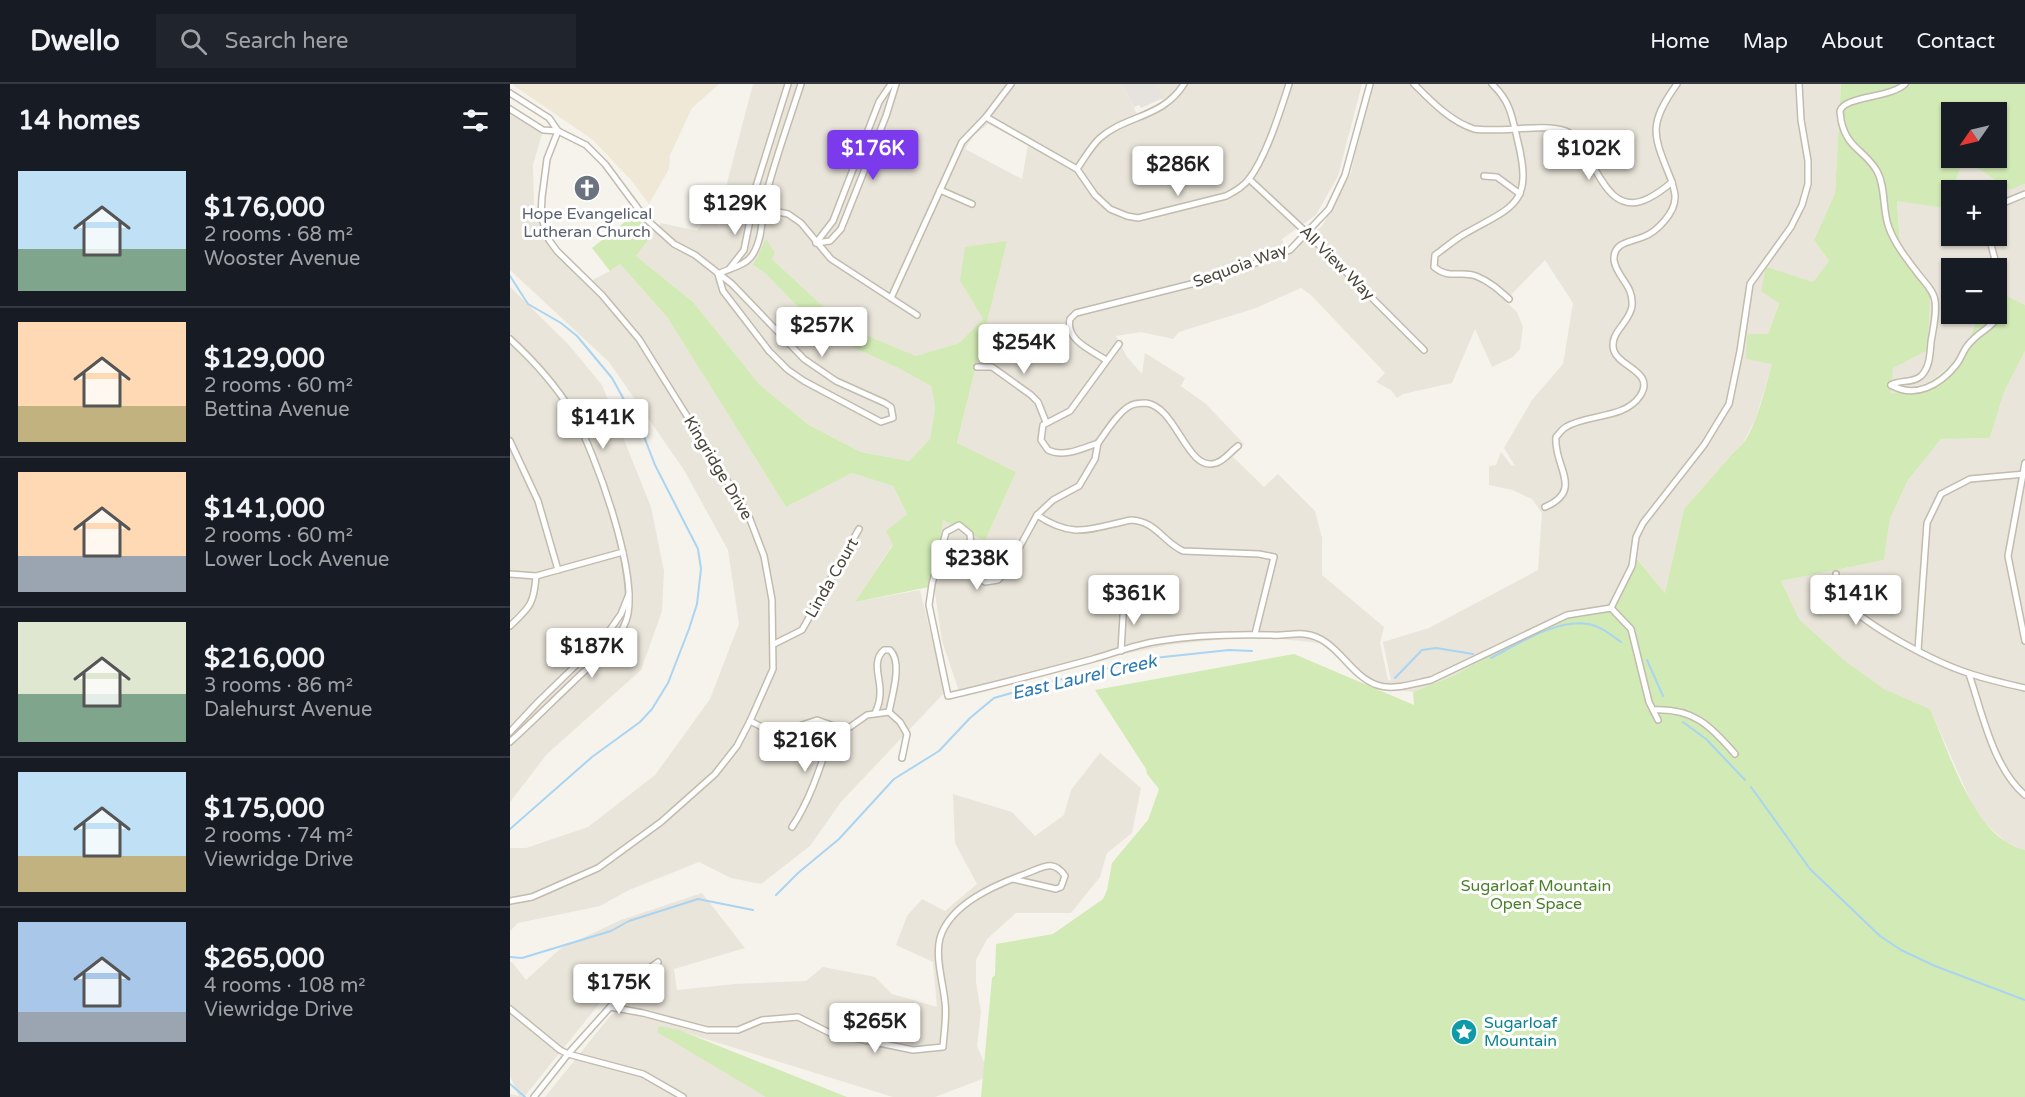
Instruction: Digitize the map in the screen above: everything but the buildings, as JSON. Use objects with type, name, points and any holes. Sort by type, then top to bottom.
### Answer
[{"type":"street","points":[[730,268],[744,250],[753,196],[788,84]]},
{"type":"street","points":[[718,274],[742,265],[753,254],[762,228],[765,199],[772,171],[801,84]]},
{"type":"street","points":[[816,243],[833,221],[879,102],[894,84]]},
{"type":"street","points":[[816,243],[830,241],[841,229],[882,127],[894,84]]},
{"type":"street","points":[[891,298],[962,142],[986,117],[1011,84]]},
{"type":"street","points":[[1077,169],[1100,138],[1165,104],[1184,84]]},
{"type":"street","points":[[986,117],[1077,169],[1095,195],[1110,209],[1138,218],[1226,196],[1237,190],[1249,179],[1273,132],[1289,84]]},
{"type":"street","name":"Sequoia Way","points":[[1106,360],[1076,341],[1071,333],[1070,319],[1076,313],[1215,278],[1290,250],[1307,233],[1329,208],[1344,175],[1370,84]]},
{"type":"street","points":[[1414,84],[1444,112],[1466,126],[1484,130],[1550,129],[1572,133],[1584,148],[1608,191],[1621,200],[1637,202],[1672,183]]},
{"type":"street","points":[[1492,84],[1511,109],[1524,168],[1520,194],[1515,203],[1504,212],[1464,234],[1435,255],[1434,267],[1442,274],[1474,275],[1491,284],[1509,299]]},
{"type":"street","points":[[1545,507],[1557,502],[1565,486],[1566,476],[1555,449],[1556,437],[1566,427],[1624,410],[1642,395],[1644,383],[1641,376],[1617,357],[1613,350],[1613,338],[1628,320],[1632,308],[1632,295],[1617,268],[1615,254],[1623,243],[1648,235],[1671,211],[1675,197],[1659,150],[1656,123],[1661,108],[1677,84]]},
{"type":"street","points":[[1611,608],[1632,566],[1636,537],[1643,523],[1704,445],[1729,404],[1750,284],[1791,227],[1802,205],[1808,184],[1808,161],[1801,120],[1799,84]]},
{"type":"street","points":[[1905,84],[1893,92],[1880,96],[1853,100],[1843,106],[1840,112],[1844,133],[1878,173],[1886,215],[1896,243],[1925,281],[1935,300],[1928,366],[1920,377],[1909,382],[1895,382],[1891,385],[1910,391],[1932,386],[1956,365],[1968,344],[1999,319],[2003,300],[2001,281],[1991,246]]},
{"type":"street","points":[[510,93],[549,118],[558,131]]},
{"type":"street","points":[[510,109],[543,130],[558,131],[586,146],[605,164],[645,218],[656,229],[674,244],[695,255],[732,284],[804,359],[836,381],[885,403],[891,407],[893,418],[881,422],[788,370],[769,351],[723,291],[718,274]]},
{"type":"street","name":"Kingridge Drive","points":[[510,901],[532,897],[598,868],[661,822],[715,774],[736,746],[773,669],[772,600],[764,556],[748,514],[639,339],[602,295],[549,240],[541,216],[542,197],[547,159],[558,131]]},
{"type":"street","points":[[1485,176],[1497,177],[1520,194]]},
{"type":"street","name":"All View Way","points":[[1249,179],[1307,233],[1424,350]]},
{"type":"street","points":[[940,190],[972,204]]},
{"type":"street","points":[[2007,201],[2025,194]]},
{"type":"street","points":[[752,210],[764,209],[788,214],[801,223],[831,259],[917,315]]},
{"type":"street","points":[[510,339],[529,356],[551,383],[581,429],[601,478],[623,552],[628,573],[630,608],[626,622],[612,645],[510,742]]},
{"type":"street","points":[[1098,443],[1066,453],[1052,453],[1041,440],[1043,425],[1070,411],[1119,344]]},
{"type":"street","points":[[977,367],[987,366],[997,369],[1031,394],[1038,402],[1046,422]]},
{"type":"street","points":[[1238,446],[1216,463],[1200,462],[1166,414],[1156,406],[1137,403],[1126,409],[1098,443],[1095,459],[1079,486],[1053,500],[1037,515],[1007,570],[998,580],[985,582],[976,576],[970,534],[959,525],[946,532],[932,584],[929,606],[948,696],[1157,641],[1255,634],[1310,636],[1336,649],[1363,677],[1378,686],[1406,685],[1431,680],[1567,615],[1611,608]]},
{"type":"street","points":[[510,441],[538,501],[558,570]]},
{"type":"street","points":[[2025,463],[2008,556],[2025,641]]},
{"type":"street","points":[[1918,650],[1927,523],[1941,494],[1970,479],[2024,473]]},
{"type":"street","points":[[1037,515],[1053,526],[1074,532],[1140,520],[1183,551],[1274,557],[1255,634]]},
{"type":"street","name":"Linda Court","points":[[774,644],[802,630],[859,529]]},
{"type":"street","points":[[510,574],[536,576],[623,552]]},
{"type":"street","points":[[1836,574],[1835,586],[1841,599],[1869,623],[1969,674],[2025,688]]},
{"type":"street","points":[[510,626],[527,609],[534,598],[536,576]]},
{"type":"street","points":[[510,732],[605,637],[616,623],[629,593]]},
{"type":"street","points":[[1121,651],[1124,599]]},
{"type":"street","points":[[1611,608],[1631,629],[1653,710],[1658,720]]},
{"type":"street","points":[[875,713],[880,693],[878,655],[884,650],[890,650],[896,656],[897,664],[890,712]]},
{"type":"street","points":[[1969,674],[1991,742],[2013,785],[2025,795]]},
{"type":"street","points":[[1653,710],[1688,714],[1704,721],[1735,754]]},
{"type":"street","points":[[750,721],[781,732],[817,720],[834,726],[850,727],[867,715],[890,712],[907,734],[902,758]]},
{"type":"street","points":[[792,827],[817,776],[834,726]]},
{"type":"street","points":[[610,1007],[643,1013],[706,1030],[738,1030],[762,1020],[798,1017],[830,1033],[912,1050],[943,1047],[946,1005],[939,950],[940,937],[961,907],[983,893],[1013,879],[1052,865],[1059,868],[1065,876],[1061,887],[1056,889],[1013,879]]},
{"type":"street","points":[[534,1097],[568,1054],[637,976],[658,962]]},
{"type":"street","points":[[510,1008],[560,1050],[642,1074],[683,1097]]},
{"type":"shaded area","points":[[514,84],[719,84],[692,108],[670,155],[669,169],[649,204],[631,180],[593,140]]},
{"type":"shaded area","points":[[753,84],[1122,84],[1137,114],[1163,101],[1156,84],[1362,84],[1338,176],[1316,215],[1282,239],[1288,254],[1322,226],[1351,173],[1372,84],[1841,84],[1835,193],[1814,240],[1829,261],[1813,282],[1766,268],[1779,302],[1768,334],[1748,334],[1772,364],[1756,418],[1741,447],[1684,509],[1665,593],[1633,554],[1624,578],[1609,605],[1566,612],[1455,675],[1413,692],[1367,686],[1338,656],[1319,643],[1253,636],[1168,645],[1120,655],[961,697],[942,641],[934,586],[943,520],[985,541],[1016,472],[957,444],[1006,242],[960,281],[983,319],[959,343],[916,356],[873,338],[826,309],[772,259],[766,240],[754,266],[766,274],[801,310],[851,346],[931,386],[935,407],[930,439],[909,461],[861,452],[809,425],[760,385],[693,302],[636,256],[661,223],[697,231],[705,219],[720,225],[728,179]],"holes":[[[988,124],[1028,145],[1022,179],[965,149],[974,135]],[[1545,260],[1573,303],[1563,364],[1532,400],[1504,448],[1515,466],[1511,465],[1501,452],[1496,465],[1489,466],[1489,485],[1512,490],[1532,499],[1542,513],[1538,570],[1429,628],[1383,642],[1391,681],[1388,680],[1380,643],[1384,627],[1322,575],[1322,538],[1315,511],[1278,474],[1264,487],[1233,457],[1244,444],[1206,404],[1181,386],[1185,378],[1145,353],[1142,374],[1127,357],[1116,336],[1141,332],[1173,339],[1179,332],[1256,308],[1301,288],[1311,295],[1385,373],[1376,382],[1391,390],[1397,398],[1403,394],[1452,383],[1475,329],[1492,367],[1513,357],[1520,349],[1523,327],[1517,312],[1505,301]]]},
{"type":"shaded area","points":[[1122,84],[1156,84],[1163,98],[1141,108],[1139,105],[1134,107]]},
{"type":"shaded area","points":[[510,112],[542,134],[533,165],[534,206],[547,243],[585,284],[620,264],[667,317],[786,507],[852,473],[893,486],[907,514],[887,531],[893,544],[855,602],[920,590],[945,692],[841,802],[810,846],[761,884],[731,878],[699,862],[629,890],[600,906],[518,923],[510,931],[510,848],[526,848],[588,827],[655,775],[710,699],[739,624],[728,550],[684,470],[609,362],[510,270]]},
{"type":"shaded area","points":[[1961,168],[1977,168],[1995,180],[1956,180]]},
{"type":"shaded area","points":[[2025,184],[2025,305],[2007,296],[2007,258],[1941,258],[1941,324],[1976,324],[1976,326],[1956,360],[1930,382],[1891,394],[1900,245],[1897,200],[1941,207],[1941,246],[2007,246],[2007,188],[2010,190]]},
{"type":"shaded area","points":[[510,287],[568,344],[602,385],[651,507],[664,571],[662,611],[641,670],[547,754],[510,802]]},
{"type":"shaded area","points":[[2025,351],[2025,850],[2007,843],[1986,824],[1973,806],[1930,709],[1884,689],[1844,660],[1799,619],[1781,581],[1884,560],[1890,519],[1908,480],[1941,439],[1990,438],[2004,392]]},
{"type":"shaded area","points":[[1100,753],[1141,788],[1132,833],[1107,853],[1100,877],[1071,913],[1016,913],[987,939],[976,960],[976,982],[981,1012],[977,1046],[990,1076],[935,1097],[893,1097],[680,1031],[775,1097],[545,1097],[610,1016],[628,1003],[604,998],[524,1097],[510,1097],[510,1094],[519,1096],[510,1076],[510,962],[526,980],[561,948],[621,920],[702,893],[745,948],[674,969],[677,990],[735,984],[806,981],[823,967],[875,977],[892,994],[937,1007],[933,962],[896,945],[907,916],[922,899],[945,911],[977,884],[955,843],[953,794],[1012,812],[1035,836],[1064,815],[1071,790]]},
{"type":"green space","name":"Sugarloaf Mountain Open Space","points":[[1841,84],[2025,84],[2025,184],[2010,190],[2007,188],[2007,180],[1995,180],[1977,168],[2007,168],[2007,102],[1941,102],[1941,168],[1961,168],[1956,180],[1941,180],[1941,207],[1897,201],[1900,245],[1930,292],[1928,350],[1893,368],[1891,394],[1917,387],[1939,375],[1961,352],[1975,324],[2007,324],[2007,296],[2025,305],[2025,351],[2004,392],[1990,438],[1941,439],[1908,480],[1890,519],[1884,560],[1781,581],[1799,619],[1844,660],[1884,689],[1930,709],[1952,763],[1982,819],[1994,833],[2008,843],[2025,850],[2025,1097],[981,1097],[992,978],[995,975],[996,944],[1053,934],[1103,899],[1112,863],[1148,820],[1159,789],[1147,774],[1095,690],[1294,654],[1414,705],[1413,692],[1455,675],[1566,612],[1609,605],[1624,578],[1632,553],[1665,593],[1684,509],[1748,436],[1762,399],[1772,364],[1746,359],[1747,334],[1768,334],[1779,303],[1761,291],[1766,267],[1813,282],[1829,261],[1814,240],[1835,193]]},
{"type":"green space","points":[[635,214],[652,235],[636,256],[693,302],[760,385],[809,425],[861,452],[909,461],[930,439],[935,407],[931,386],[851,346],[801,310],[766,274],[753,265],[766,239],[775,253],[772,259],[826,309],[873,338],[916,356],[959,343],[983,319],[960,281],[965,247],[1007,241],[957,443],[1016,472],[985,541],[943,520],[934,586],[855,602],[893,545],[886,531],[907,514],[893,486],[852,473],[786,507],[667,317],[620,264],[610,271],[592,248]]},
{"type":"green space","points":[[659,1026],[679,1030],[847,1097],[766,1097],[657,1032]]},
{"type":"waterway","points":[[510,276],[528,304],[561,323],[577,336],[612,378],[643,434],[655,465],[698,549],[701,569],[697,604],[689,629],[668,683],[652,709],[640,722],[592,757],[510,829]]},
{"type":"waterway","name":"East Laurel Creek","points":[[1491,658],[1550,629],[1576,623],[1597,627],[1621,642]]},
{"type":"waterway","name":"East Laurel Creek","points":[[1395,678],[1422,650],[1436,648],[1473,654]]},
{"type":"waterway","name":"East Laurel Creek","points":[[776,895],[798,873],[839,839],[894,779],[939,751],[970,718],[994,698],[1050,682],[1154,658],[1229,650],[1252,651]]},
{"type":"waterway","name":"East Laurel Creek","points":[[1647,660],[1663,696]]},
{"type":"waterway","name":"East Laurel Creek","points":[[1683,722],[1706,739],[1745,780]]},
{"type":"waterway","name":"East Laurel Creek","points":[[1751,787],[1810,869],[1880,936],[1901,950],[1935,966],[2025,1000]]},
{"type":"waterway","name":"East Laurel Creek","points":[[510,957],[522,958],[611,931],[629,921],[698,899],[753,910]]},
{"type":"waterway","points":[[510,1084],[525,1097]]},
{"type":"place","name":"Hope Evangelical Lutheran Church","points":[[587,188]]},
{"type":"place","name":"Sugarloaf Mountain","points":[[1464,1032]]}]
